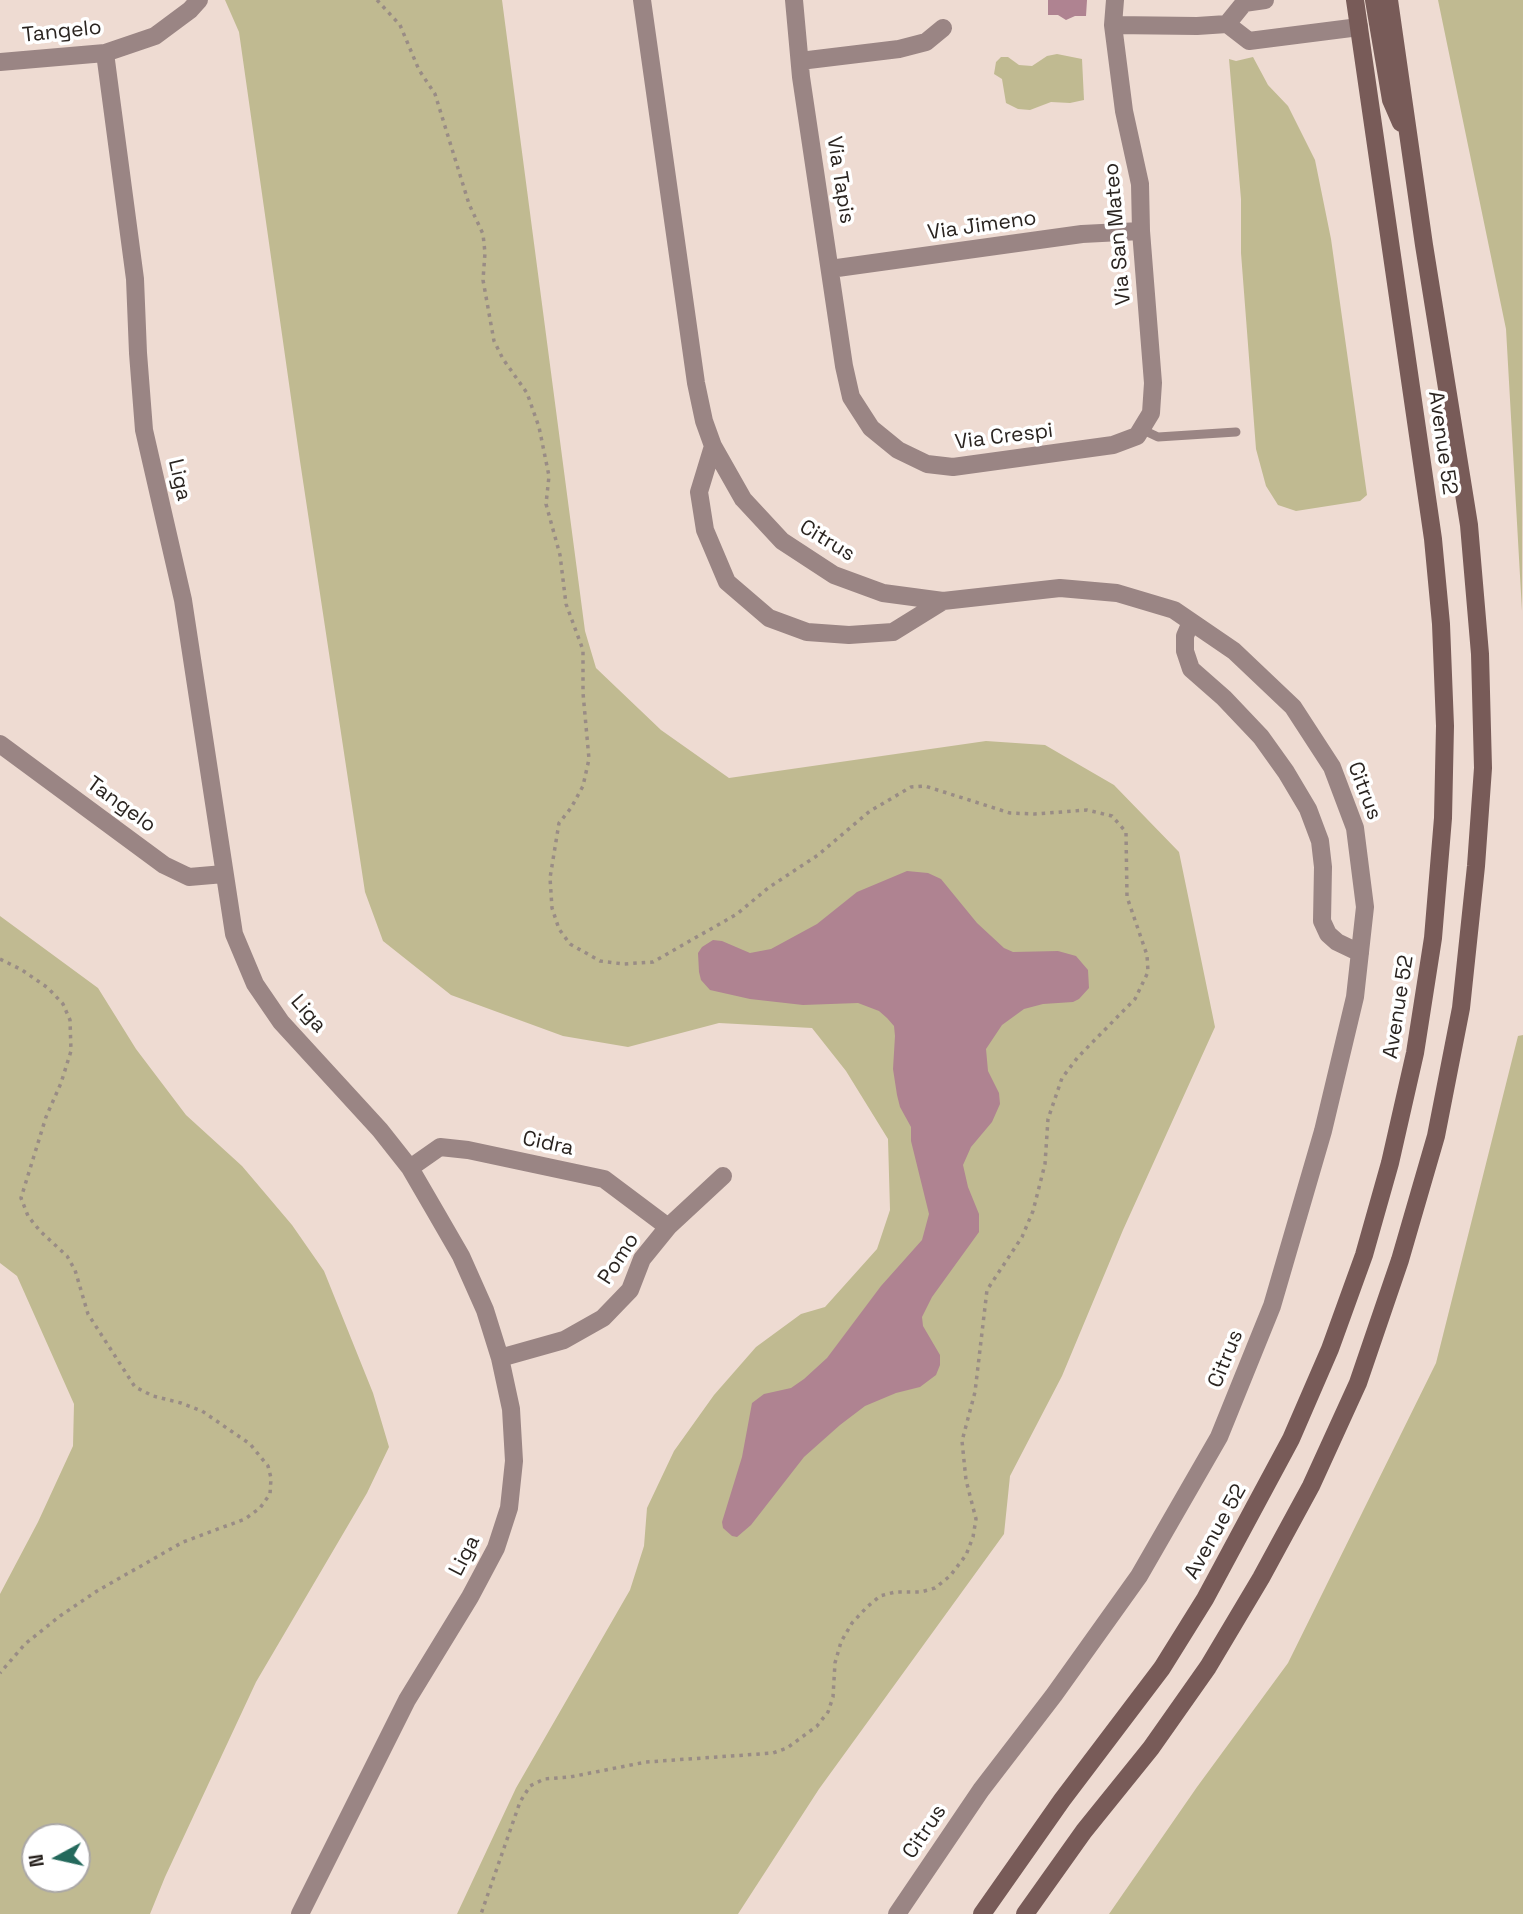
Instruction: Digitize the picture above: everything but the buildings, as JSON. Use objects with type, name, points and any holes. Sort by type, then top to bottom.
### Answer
[{"type":"main road","name":"Avenue 52","points":[[982,1914],[1062,1800],[1162,1668],[1217,1578],[1291,1438],[1330,1349],[1364,1255],[1390,1164],[1415,1053],[1433,938],[1443,818],[1445,726],[1441,624],[1433,539],[1356,0]]},
{"type":"main road","points":[[1374,0],[1391,100],[1410,143]]},
{"type":"main road","name":"Avenue 52","points":[[1025,1914],[1084,1831],[1151,1748],[1208,1667],[1311,1486],[1358,1383],[1400,1261],[1436,1136],[1461,1008],[1483,768],[1480,654],[1469,525],[1389,0]]},
{"type":"street","name":"Tangelo","points":[[0,62],[105,53],[155,36],[199,0]]},
{"type":"street","name":"Citrus","points":[[642,0],[696,383],[704,421],[713,446],[743,499],[782,541],[792,548],[834,575],[883,593],[943,601],[1060,588],[1117,593],[1174,610],[1234,651],[1293,708],[1332,767],[1356,828],[1365,907],[1354,998],[1324,1131],[1272,1306],[1219,1437],[1139,1576],[1055,1695],[981,1790],[897,1914]]},
{"type":"street","name":"Via Tapis","points":[[794,0],[800,61],[844,366]]},
{"type":"street","name":"Via San Mateo","points":[[1115,0],[1114,24],[1124,111],[1140,184],[1153,383],[1151,413],[1139,432]]},
{"type":"street","points":[[1227,24],[1244,3],[1265,0]]},
{"type":"street","points":[[1114,24],[1227,24],[1249,41],[1359,27]]},
{"type":"street","points":[[800,61],[906,47],[926,42],[943,28]]},
{"type":"street","name":"Liga","points":[[105,53],[135,279],[144,430],[183,600],[234,934],[255,984],[281,1022],[353,1099],[410,1168],[461,1256],[485,1310],[500,1358],[511,1409],[514,1461],[509,1508],[496,1548],[470,1597],[407,1700],[300,1914]]},
{"type":"street","name":"Via Jimeno","points":[[830,269],[1082,234],[1141,231]]},
{"type":"street","name":"Via Crespi","points":[[844,366],[851,397],[871,428],[898,450],[927,464],[953,467],[1113,445],[1139,432]]},
{"type":"street","points":[[713,446],[699,492],[705,530],[727,582],[769,618],[807,632],[849,635],[893,632],[943,601]]},
{"type":"street","points":[[1191,622],[1185,636],[1185,651],[1191,669],[1224,698],[1261,737],[1308,809],[1320,841],[1323,867],[1322,921],[1328,934],[1336,942],[1360,953]]},
{"type":"street","name":"Tangelo","points":[[0,744],[164,865],[189,877],[224,874]]},
{"type":"street","name":"Cidra","points":[[410,1168],[440,1147],[468,1150],[604,1179],[668,1227]]},
{"type":"street","name":"Pomo","points":[[500,1358],[564,1340],[603,1318],[630,1290],[642,1259],[668,1227],[723,1176]]},
{"type":"lane","points":[[1139,432],[1157,437],[1236,432]]},
{"type":"path","points":[[377,0],[400,25],[419,70],[435,94],[470,204],[483,234],[483,280],[494,341],[527,393],[539,427],[549,476],[546,504],[560,555],[566,604],[583,650],[583,692],[589,759],[583,786],[571,808],[559,822],[550,878],[552,908],[559,929],[570,944],[600,961],[623,964],[653,962],[737,914],[768,888],[818,855],[870,811],[911,787],[925,786],[1010,813],[1087,810],[1112,816],[1126,832],[1127,897],[1141,932],[1148,964],[1148,972],[1135,999],[1078,1056],[1062,1078],[1048,1119],[1045,1164],[1033,1211],[1022,1237],[987,1290],[975,1392],[962,1441],[966,1480],[976,1519],[973,1537],[965,1555],[950,1576],[936,1588],[880,1596],[852,1623],[841,1642],[835,1663],[833,1697],[828,1712],[817,1726],[787,1748],[773,1753],[646,1762],[570,1777],[544,1779],[530,1786],[520,1802],[481,1914]]},
{"type":"path","points":[[0,959],[48,988],[63,1004],[70,1020],[71,1051],[46,1117],[21,1198],[27,1216],[67,1256],[75,1270],[89,1314],[135,1387],[153,1396],[202,1412],[250,1444],[268,1466],[271,1478],[270,1494],[260,1508],[245,1519],[183,1542],[97,1591],[25,1644],[0,1674]]},
{"type":"shaded area","points":[[225,0],[502,0],[585,631],[596,668],[661,730],[729,778],[986,741],[1045,745],[1114,785],[1179,852],[1215,1027],[1123,1230],[1062,1376],[1010,1476],[1004,1534],[819,1789],[738,1914],[457,1914],[516,1788],[630,1590],[644,1546],[647,1508],[674,1451],[714,1395],[756,1347],[801,1314],[825,1307],[877,1249],[890,1210],[888,1139],[846,1071],[812,1028],[719,1023],[628,1047],[563,1036],[451,995],[383,941],[365,892],[239,32]]},
{"type":"shaded area","points":[[1048,0],[1087,0],[1086,16],[1075,16],[1066,20],[1058,15],[1048,15]]},
{"type":"shaded area","points":[[1438,0],[1523,0],[1522,611],[1506,329]]},
{"type":"shaded area","points":[[1057,54],[1082,59],[1084,100],[1070,103],[1051,102],[1030,110],[1018,109],[1006,103],[1002,79],[994,74],[996,62],[1001,57],[1008,57],[1019,65],[1032,66],[1047,56]]},
{"type":"shaded area","points":[[1253,57],[1268,85],[1288,106],[1315,160],[1331,239],[1367,495],[1360,501],[1296,511],[1278,505],[1266,486],[1256,449],[1241,253],[1241,199],[1229,59],[1236,61]]},
{"type":"shaded area","points":[[907,871],[928,873],[941,879],[977,923],[1004,948],[1013,952],[1058,951],[1076,956],[1088,970],[1089,988],[1073,1002],[1043,1004],[1024,1009],[1002,1025],[986,1049],[988,1071],[999,1093],[1000,1104],[992,1122],[971,1147],[963,1165],[979,1214],[979,1232],[932,1297],[922,1317],[923,1326],[940,1355],[936,1375],[920,1387],[896,1393],[865,1406],[840,1425],[804,1457],[751,1525],[737,1537],[732,1536],[723,1528],[722,1522],[742,1457],[752,1403],[764,1394],[791,1388],[827,1358],[881,1286],[922,1240],[929,1214],[911,1141],[911,1127],[897,1095],[893,1069],[894,1026],[887,1018],[879,1011],[858,1003],[803,1005],[750,999],[710,990],[701,980],[698,953],[713,940],[750,953],[771,949],[817,924],[857,892]]},
{"type":"shaded area","points":[[0,916],[98,988],[136,1049],[186,1115],[242,1166],[292,1225],[324,1271],[373,1393],[389,1447],[367,1493],[256,1682],[150,1914],[0,1914],[0,1594],[38,1522],[73,1446],[74,1404],[17,1276],[0,1263]]},
{"type":"shaded area","points":[[1523,1035],[1523,1914],[1109,1914],[1288,1663],[1436,1363],[1518,1036]]}]
